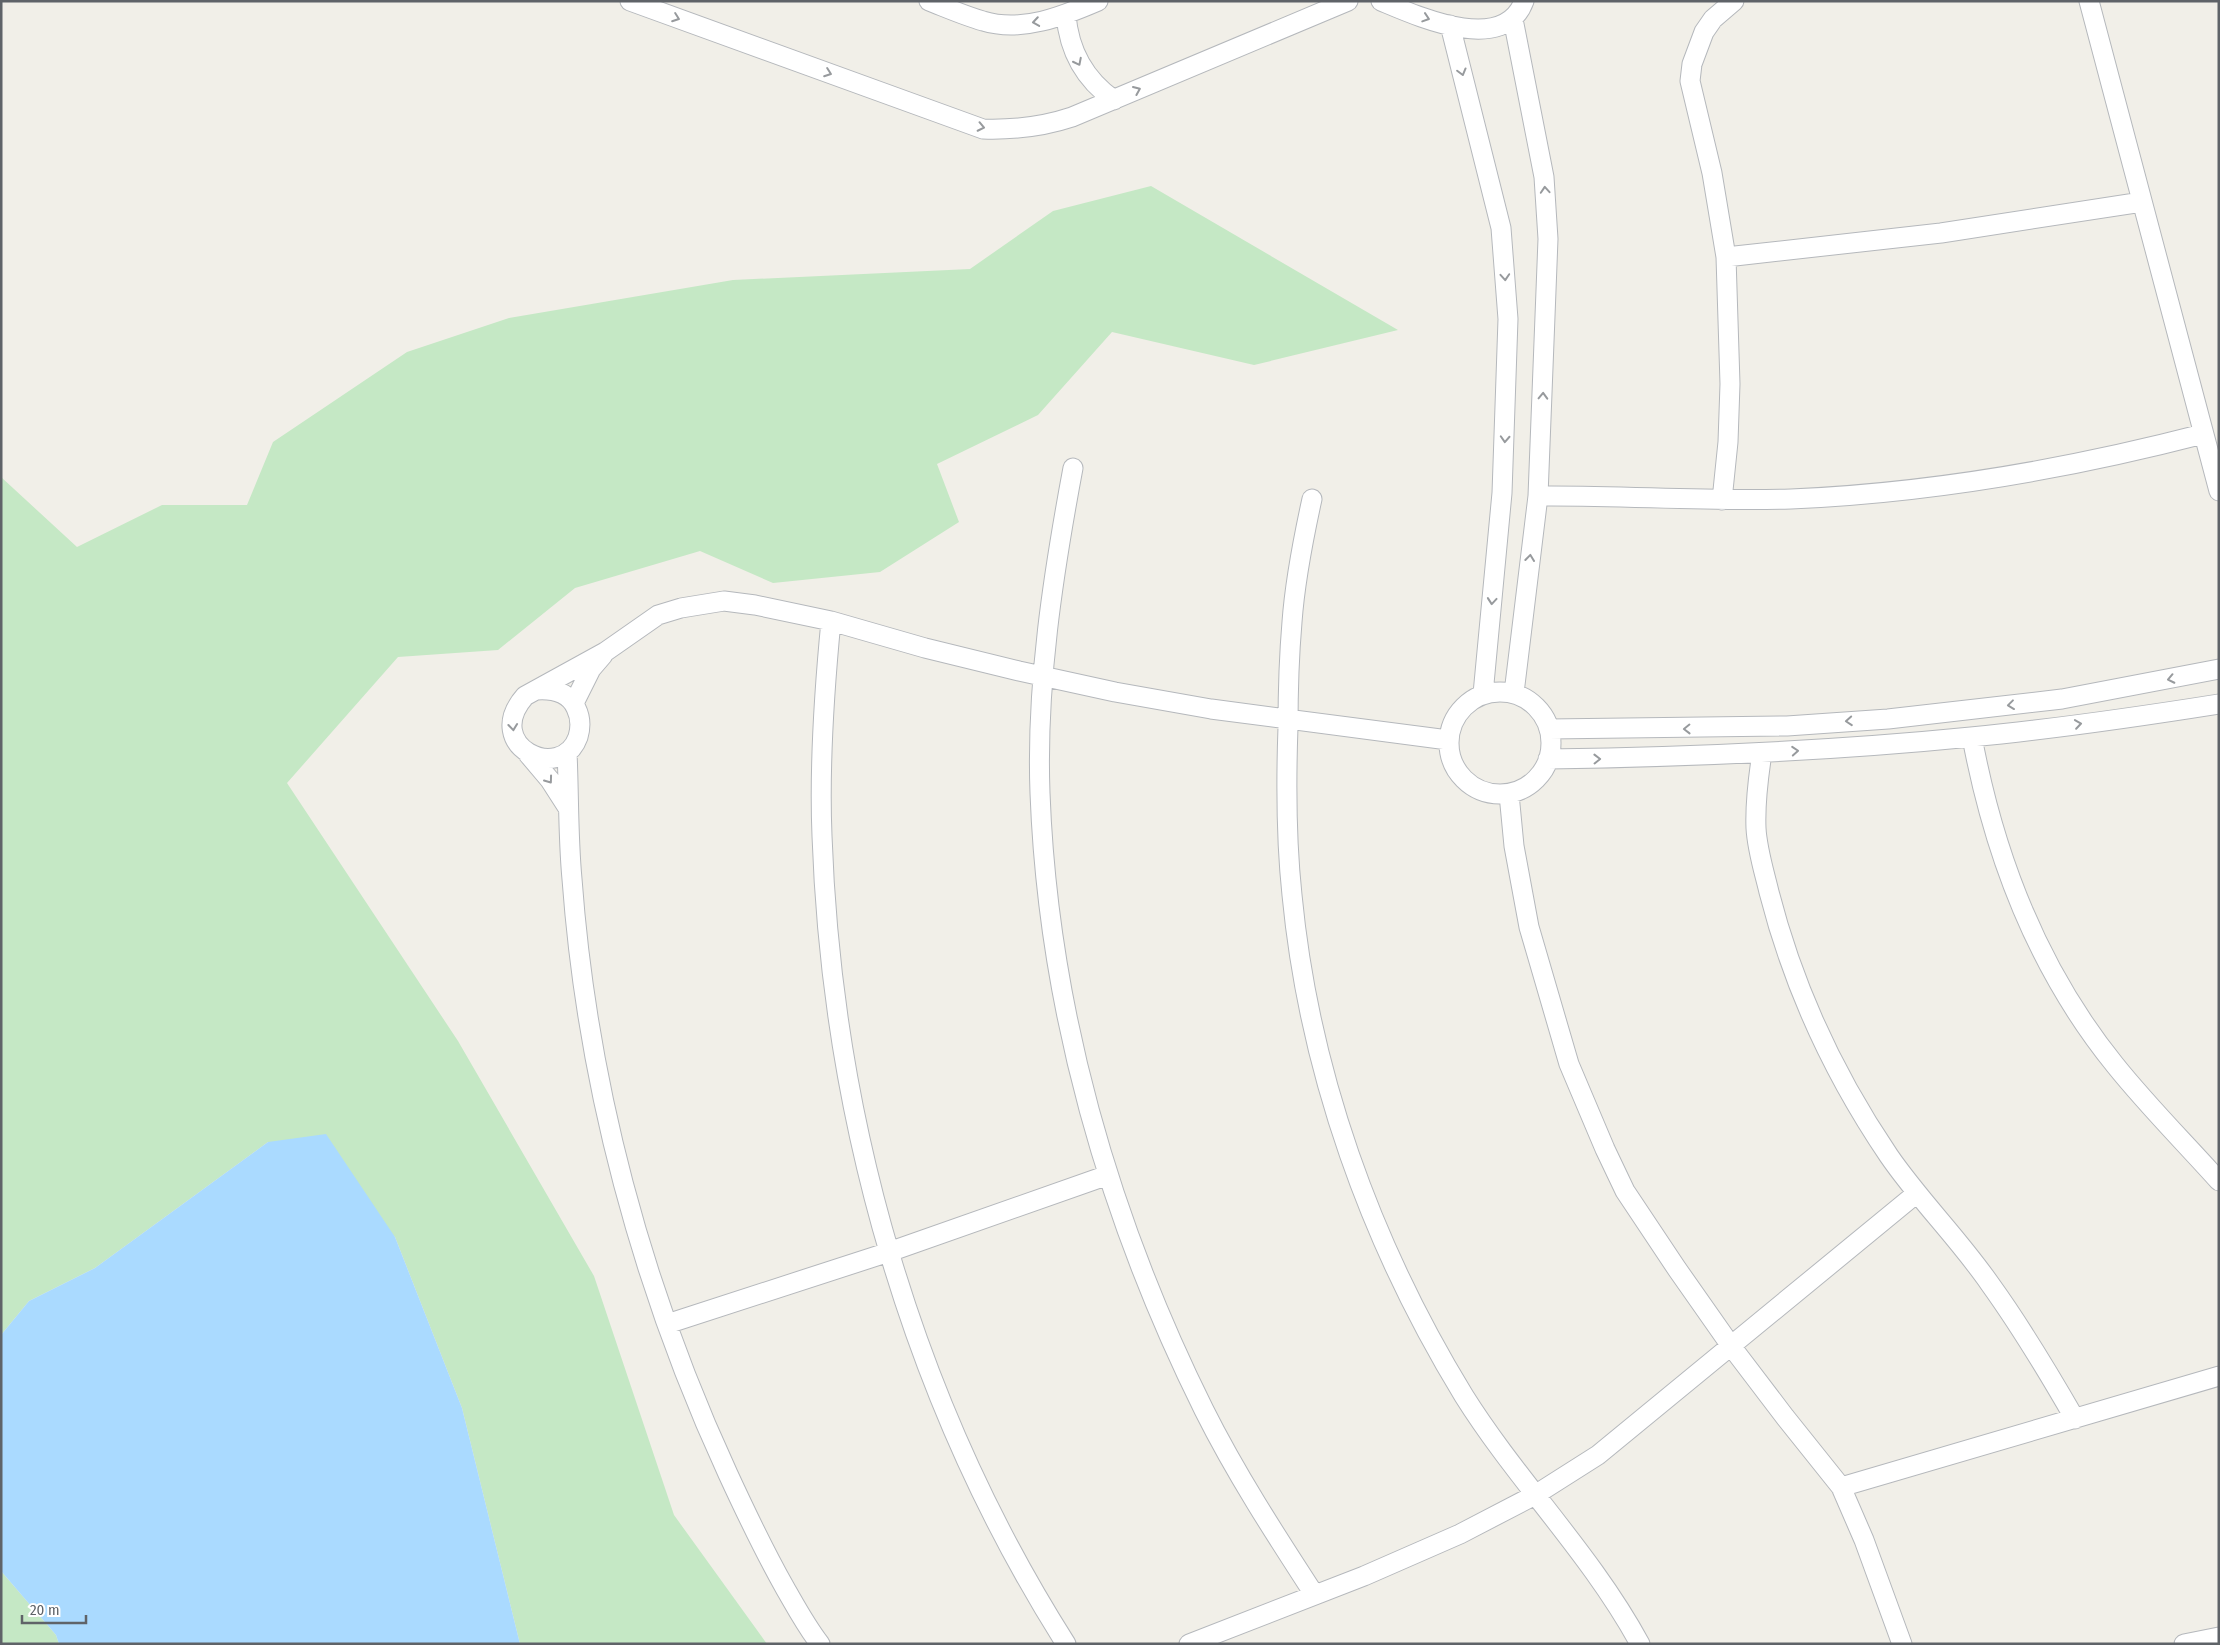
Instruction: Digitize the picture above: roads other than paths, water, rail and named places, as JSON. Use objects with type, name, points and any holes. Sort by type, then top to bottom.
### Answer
[{"type":"street","points":[[630,1],[982,129],[1009,130],[1054,123],[1114,100],[1348,1]]},
{"type":"street","points":[[930,1],[985,22],[1006,24],[1038,22],[1066,15],[1098,1]]},
{"type":"street","points":[[1381,1],[1410,13],[1466,29],[1503,25],[1513,19],[1520,11],[1524,1]]},
{"type":"street","points":[[1722,500],[1728,442],[1730,384],[1726,257],[1712,173],[1690,81],[1692,64],[1704,32],[1719,13],[1734,1]]},
{"type":"street","points":[[2089,1],[2219,491]]},
{"type":"street","points":[[1066,15],[1070,44],[1083,71],[1102,92],[1114,100]]},
{"type":"street","points":[[1513,19],[1544,176],[1548,238],[1538,496],[1514,693]]},
{"type":"street","points":[[1450,25],[1500,221],[1508,319],[1502,493],[1483,694]]},
{"type":"street","points":[[1726,257],[1941,233],[2142,202]]},
{"type":"street","points":[[1538,496],[1589,495],[1722,500],[1861,495],[1960,484],[2068,466],[2204,434]]},
{"type":"street","points":[[1073,468],[1060,537],[1044,677],[1040,791],[1050,903],[1069,1022],[1082,1082],[1108,1175],[1146,1284],[1205,1413],[1270,1527],[1314,1594]]},
{"type":"street","points":[[1312,499],[1302,547],[1292,619],[1288,669],[1287,828],[1292,896],[1310,1013],[1340,1128],[1382,1240],[1435,1346],[1466,1398],[1499,1447],[1588,1562],[1640,1644]]},
{"type":"street","points":[[568,808],[550,780],[518,745],[512,732],[511,719],[516,706],[525,696],[605,652],[658,615],[681,608],[724,601],[755,605],[831,621],[925,648],[1044,677],[1134,695],[1288,720],[1448,740]]},
{"type":"street","points":[[831,621],[824,692],[822,762],[822,833],[826,913],[832,974],[848,1080],[870,1184],[888,1252],[916,1335],[960,1444],[1020,1566],[1066,1644]]},
{"type":"street","points":[[574,703],[592,669],[605,652]]},
{"type":"street","points":[[1549,730],[1787,726],[1888,719],[2062,699],[2219,669]]},
{"type":"street","points":[[528,754],[541,758],[554,758],[567,752],[576,742],[580,729],[580,716],[574,703],[564,694],[551,689],[537,690]]},
{"type":"street","points":[[1498,691],[1514,693],[1528,699],[1540,710],[1548,723],[1551,738],[1546,768],[1536,780],[1524,789],[1509,794],[1494,794],[1479,790],[1466,782],[1456,770],[1450,756],[1448,740],[1451,725],[1459,712],[1470,701],[1483,694],[1498,691]]},
{"type":"street","points":[[1548,759],[1762,753],[1972,737],[2136,717],[2219,704]]},
{"type":"street","points":[[1972,737],[1988,814],[2000,852],[2033,932],[2060,984],[2113,1063],[2144,1100],[2219,1180]]},
{"type":"street","points":[[567,752],[572,881],[580,953],[603,1096],[638,1236],[667,1324],[711,1438],[741,1502],[804,1621],[820,1644]]},
{"type":"street","points":[[1762,753],[1756,790],[1756,831],[1773,907],[1788,956],[1822,1040],[1842,1080],[1890,1157],[1989,1282],[2022,1330],[2075,1418]]},
{"type":"street","points":[[1509,794],[1514,846],[1529,927],[1555,1019],[1585,1107],[1625,1191],[1731,1346],[1841,1487],[1868,1550],[1902,1644]]},
{"type":"street","points":[[667,1324],[888,1252],[1108,1175]]},
{"type":"street","points":[[1189,1644],[1413,1556],[1535,1495],[1598,1455],[1917,1193]]},
{"type":"street","points":[[1841,1487],[2219,1376]]},
{"type":"street","points":[[2184,1644],[2219,1637]]},
{"type":"water","points":[[326,1134],[395,1237],[462,1408],[520,1644],[59,1644],[56,1635],[1,1571],[1,1335],[29,1301],[95,1268],[268,1142]]}]
